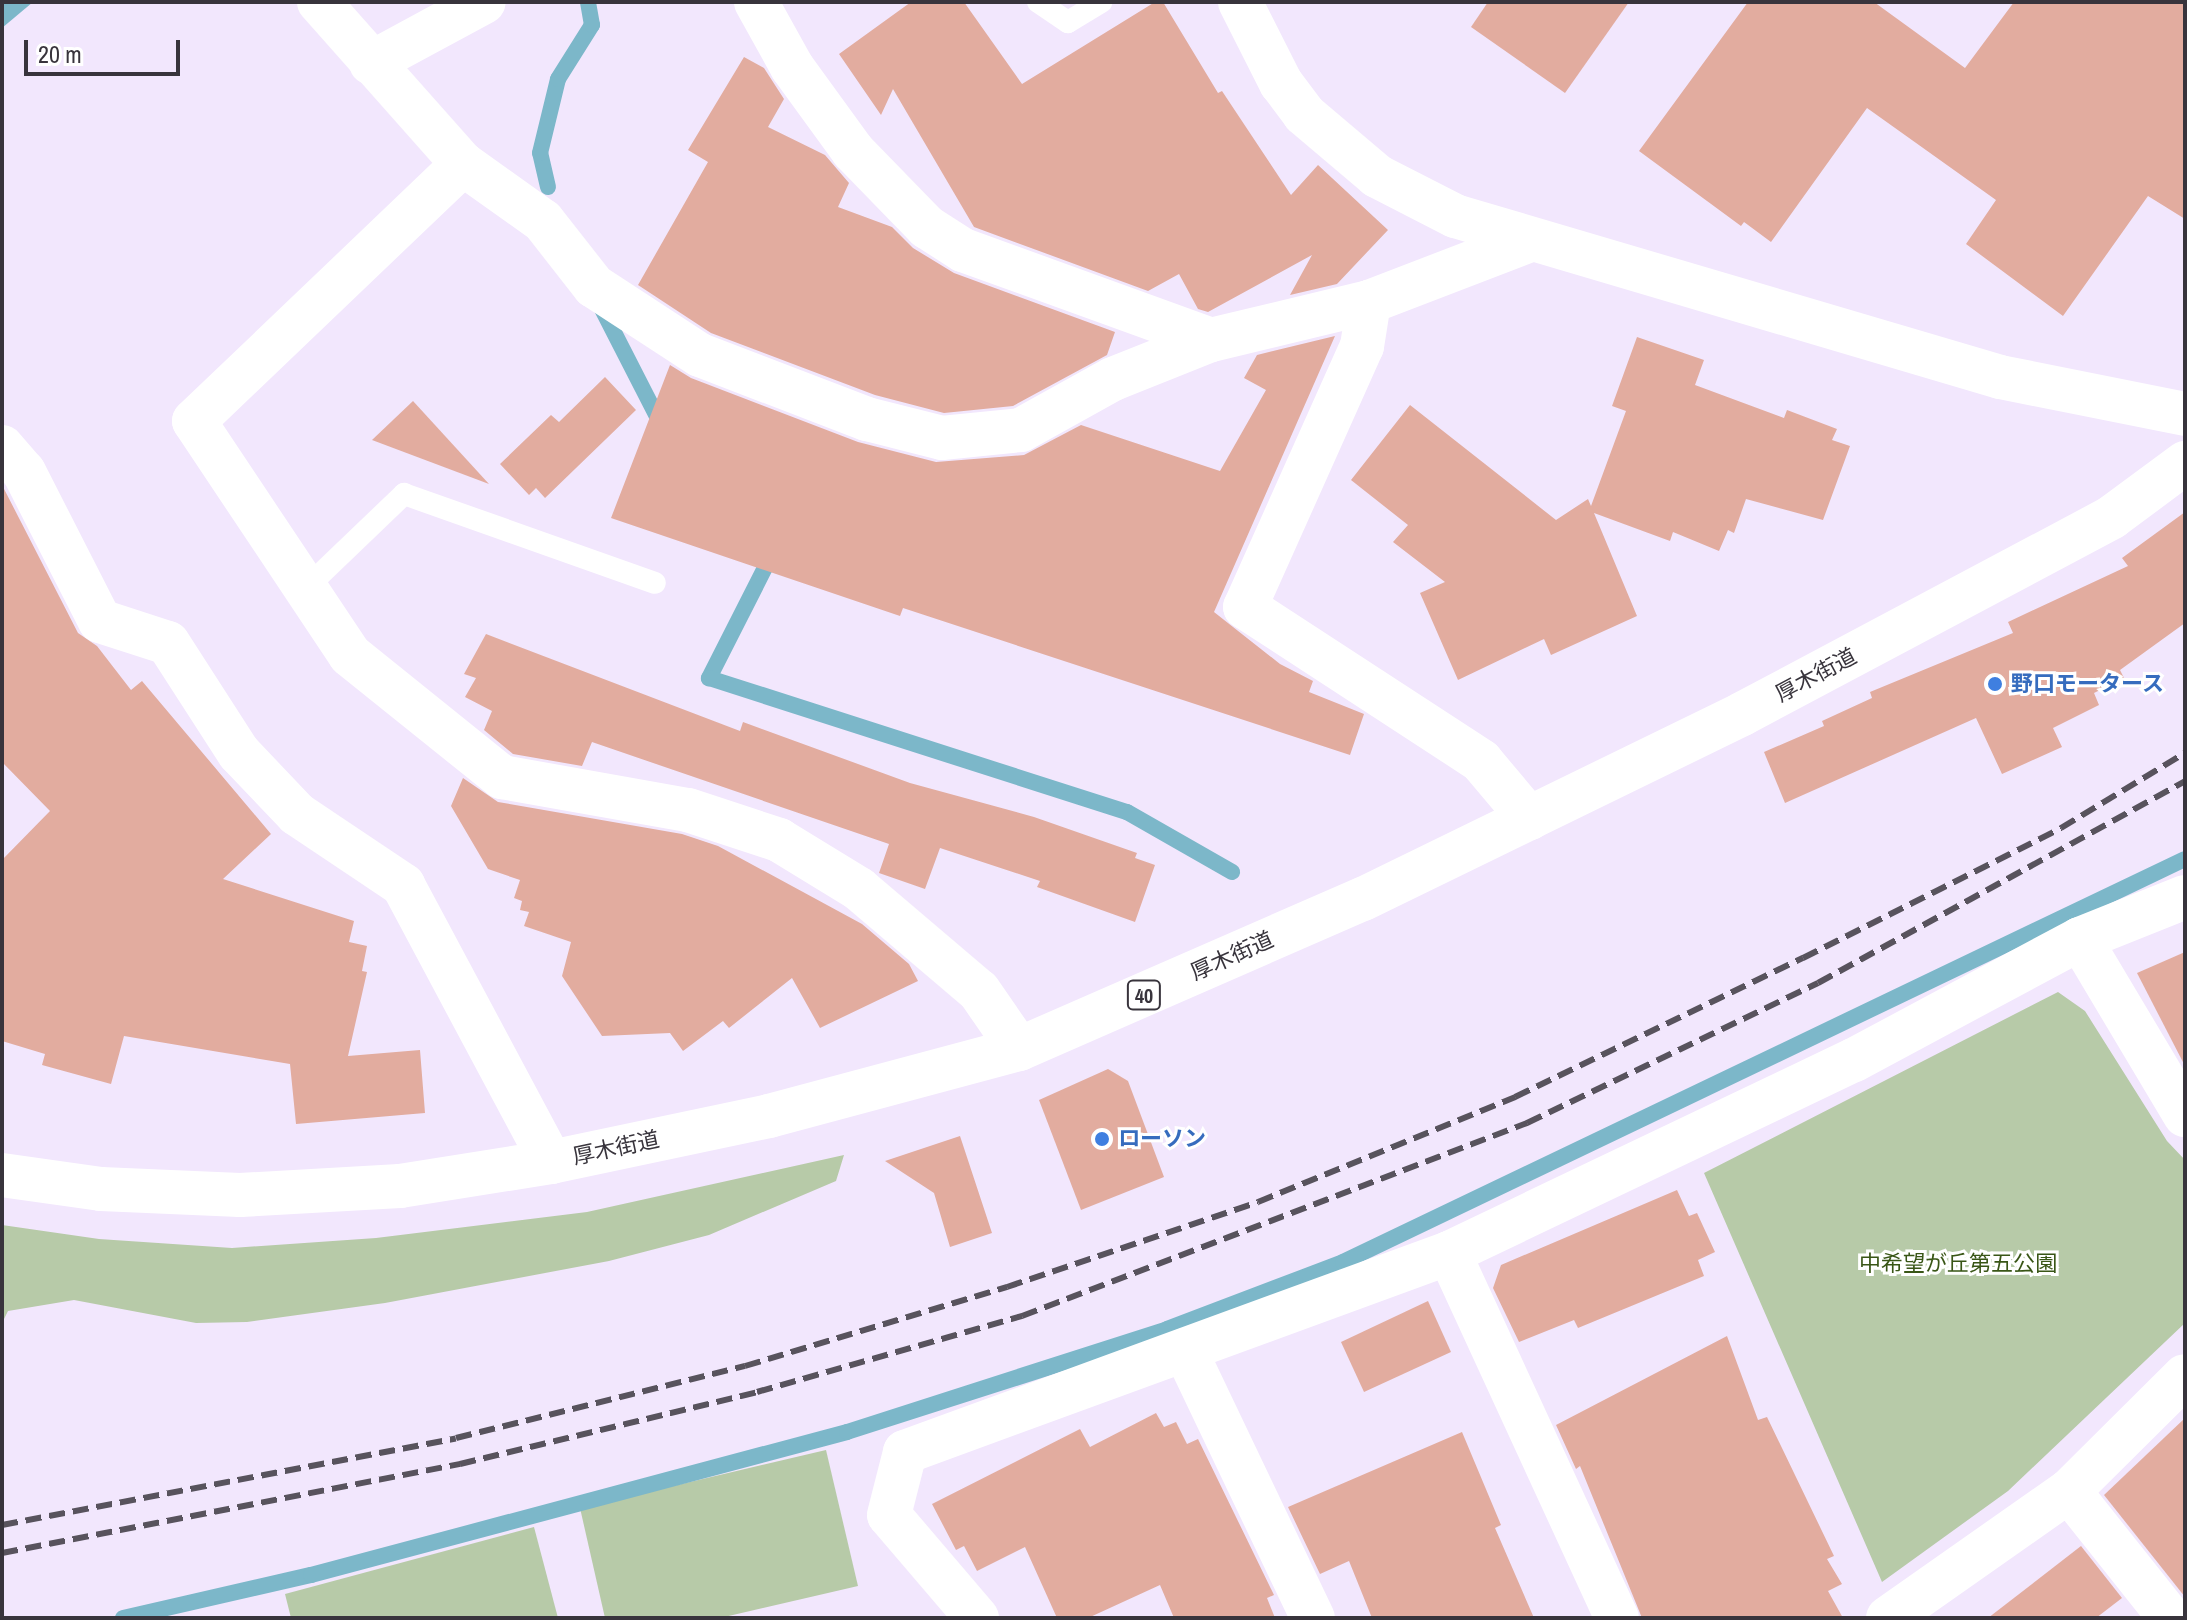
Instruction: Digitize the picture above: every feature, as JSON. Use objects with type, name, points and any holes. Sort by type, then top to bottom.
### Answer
[{"type":"street","points":[[319,2],[463,164],[543,221],[594,286],[700,355],[867,419],[942,438],[1021,430],[1113,379],[1211,340],[1369,302],[1528,241]]},
{"type":"street","points":[[371,63],[484,2]]},
{"type":"street","points":[[756,2],[792,67],[853,151],[927,227],[963,250],[1211,340]]},
{"type":"street","points":[[1240,2],[1281,83],[1304,114],[1352,159],[1418,199],[1528,241],[1681,279],[2000,377],[2185,414]]},
{"type":"street","points":[[463,164],[194,421],[350,655],[502,777],[688,810],[779,840],[859,889],[979,991],[1019,1049]]},
{"type":"street","points":[[1369,302],[1362,346],[1245,607],[1481,761],[1529,818]]},
{"type":"street","points":[[2,447],[24,472],[100,621],[168,643],[239,753],[287,804],[403,885],[551,1162]]},
{"type":"street","name":"厚木街道","points":[[2,1175],[101,1189],[240,1195],[400,1186],[551,1162],[895,1086],[1019,1049],[1363,899],[1742,714],[2098,524],[2185,463]]},
{"type":"street","points":[[977,1618],[889,1515],[905,1452],[1449,1253],[1854,1060],[2080,939],[2185,897]]},
{"type":"street","points":[[2080,939],[2185,1115]]},
{"type":"street","points":[[1449,1253],[1617,1618]]},
{"type":"street","points":[[1185,1350],[1313,1618]]},
{"type":"street","points":[[1888,1618],[2069,1491],[2185,1376]]},
{"type":"street","points":[[2069,1491],[2170,1618]]},
{"type":"lane","points":[[1038,2],[1068,22],[1101,2]]},
{"type":"lane","points":[[306,588],[404,494],[655,583]]},
{"type":"green space","name":"中希望が丘第五公園","points":[[2058,992],[2085,1011],[2167,1141],[2185,1160],[2185,1323],[2008,1491],[1882,1582],[1704,1173]]},
{"type":"green space","points":[[844,1155],[836,1181],[709,1235],[609,1261],[385,1303],[247,1322],[196,1323],[74,1300],[8,1311],[2,1323],[2,1225],[99,1239],[232,1248],[376,1238],[587,1212]]},
{"type":"green space","points":[[826,1450],[858,1586],[720,1618],[605,1618],[580,1508]]},
{"type":"green space","points":[[534,1527],[558,1618],[291,1618],[285,1594]]},
{"type":"water","points":[[2,2],[33,2],[2,28]]},
{"type":"building","points":[[911,2],[964,2],[1022,84],[1155,2],[1163,2],[1218,93],[1222,91],[1291,195],[1318,165],[1388,230],[1337,284],[1290,295],[1312,255],[1208,312],[1198,309],[1179,274],[1148,291],[974,227],[893,89],[881,115],[839,54]]},
{"type":"building","points":[[1488,2],[1629,2],[1565,93],[1471,27]]},
{"type":"building","points":[[1748,2],[1874,2],[1965,68],[2014,2],[2185,2],[2185,219],[2148,196],[2063,316],[1966,244],[1996,200],[1867,108],[1771,242],[1744,222],[1741,226],[1639,151]]},
{"type":"building","points":[[744,57],[764,68],[784,99],[768,127],[825,155],[849,183],[838,207],[892,227],[913,248],[954,273],[1115,332],[1107,355],[1013,406],[944,413],[875,395],[711,333],[638,285],[708,162],[688,150]]},
{"type":"building","points":[[1335,336],[1214,612],[1280,664],[1313,681],[1309,692],[1364,714],[1350,755],[903,608],[900,616],[611,518],[670,365],[691,378],[858,442],[936,462],[1024,455],[1081,425],[1220,471],[1266,390],[1244,378],[1257,355]]},
{"type":"building","points":[[1637,337],[1704,360],[1695,385],[1784,418],[1787,410],[1837,429],[1832,440],[1850,446],[1823,520],[1746,499],[1734,533],[1728,530],[1719,551],[1673,532],[1670,541],[1594,513],[1637,616],[1551,655],[1544,639],[1458,680],[1420,593],[1445,582],[1393,542],[1408,525],[1351,480],[1410,405],[1556,520],[1588,499],[1591,506],[1626,411],[1612,406]]},
{"type":"building","points":[[605,377],[636,410],[545,498],[536,488],[529,495],[500,464],[551,415],[559,422]]},
{"type":"building","points":[[413,401],[489,484],[372,440]]},
{"type":"building","points":[[2,485],[78,633],[97,646],[131,690],[142,681],[271,834],[223,879],[354,921],[349,942],[367,946],[362,971],[367,972],[348,1056],[420,1050],[425,1113],[296,1124],[290,1064],[124,1036],[111,1084],[42,1065],[45,1054],[2,1041],[2,860],[50,811],[2,762]]},
{"type":"building","points":[[2185,512],[2185,623],[2120,670],[2124,678],[2094,693],[2099,705],[2053,728],[2062,747],[2002,774],[1976,718],[1785,803],[1764,752],[1824,726],[1822,721],[1872,698],[1870,692],[2013,633],[2008,622],[2128,566],[2122,558]]},
{"type":"building","points":[[486,634],[740,731],[743,722],[910,783],[1034,817],[1137,853],[1135,858],[1155,865],[1135,922],[1037,887],[1040,881],[940,848],[925,889],[879,873],[889,844],[592,742],[582,766],[513,754],[484,730],[492,711],[465,697],[476,678],[464,674]]},
{"type":"building","points":[[463,778],[498,802],[682,834],[718,846],[862,924],[909,964],[918,981],[820,1028],[792,978],[729,1028],[723,1021],[683,1051],[670,1033],[602,1036],[562,976],[571,942],[524,926],[529,912],[520,910],[522,901],[514,898],[520,880],[488,869],[451,806]]},
{"type":"building","points":[[2185,952],[2185,1066],[2137,973]]},
{"type":"building","name":"ローソン","points":[[1108,1069],[1128,1081],[1164,1177],[1081,1210],[1039,1100]]},
{"type":"building","points":[[960,1136],[992,1233],[950,1247],[934,1193],[885,1161]]},
{"type":"building","points":[[1677,1190],[1689,1216],[1697,1213],[1715,1252],[1698,1260],[1704,1276],[1578,1328],[1574,1320],[1519,1342],[1493,1288],[1501,1265]]},
{"type":"building","points":[[1428,1301],[1451,1352],[1364,1392],[1341,1342]]},
{"type":"building","points":[[1727,1336],[1758,1420],[1767,1417],[1834,1556],[1827,1559],[1842,1584],[1828,1591],[1843,1618],[1642,1618],[1580,1466],[1576,1469],[1556,1425]]},
{"type":"building","points":[[1156,1413],[1164,1427],[1176,1422],[1187,1444],[1198,1439],[1274,1595],[1267,1598],[1275,1618],[1174,1618],[1160,1585],[1088,1618],[1057,1618],[1025,1547],[977,1571],[964,1546],[956,1550],[932,1504],[1080,1429],[1090,1447]]},
{"type":"building","points":[[2185,1418],[2185,1597],[2104,1495]]},
{"type":"building","points":[[1462,1432],[1501,1525],[1495,1528],[1534,1618],[1372,1618],[1349,1561],[1320,1574],[1288,1507]]},
{"type":"building","points":[[2081,1546],[2122,1598],[2096,1618],[1988,1618]]},
{"type":"waterway","points":[[548,187],[540,153],[558,79],[592,25],[588,2]]},
{"type":"waterway","points":[[600,305],[663,428]]},
{"type":"waterway","points":[[774,550],[709,678],[1127,812],[1232,872]]},
{"type":"waterway","points":[[123,1618],[311,1575],[847,1432],[1167,1329],[1343,1262],[2185,859]]},
{"type":"railway","points":[[2,1525],[456,1438],[745,1366],[1007,1287],[1258,1202],[1515,1097],[1803,958],[2061,828],[2185,753]]},
{"type":"railway","points":[[2,1553],[460,1464],[757,1392],[1022,1316],[1527,1123],[1818,983],[2185,781]]},
{"type":"place","name":"野口モータース","points":[[1995,684]]},
{"type":"place","name":"ローソン","points":[[1102,1139]]}]
